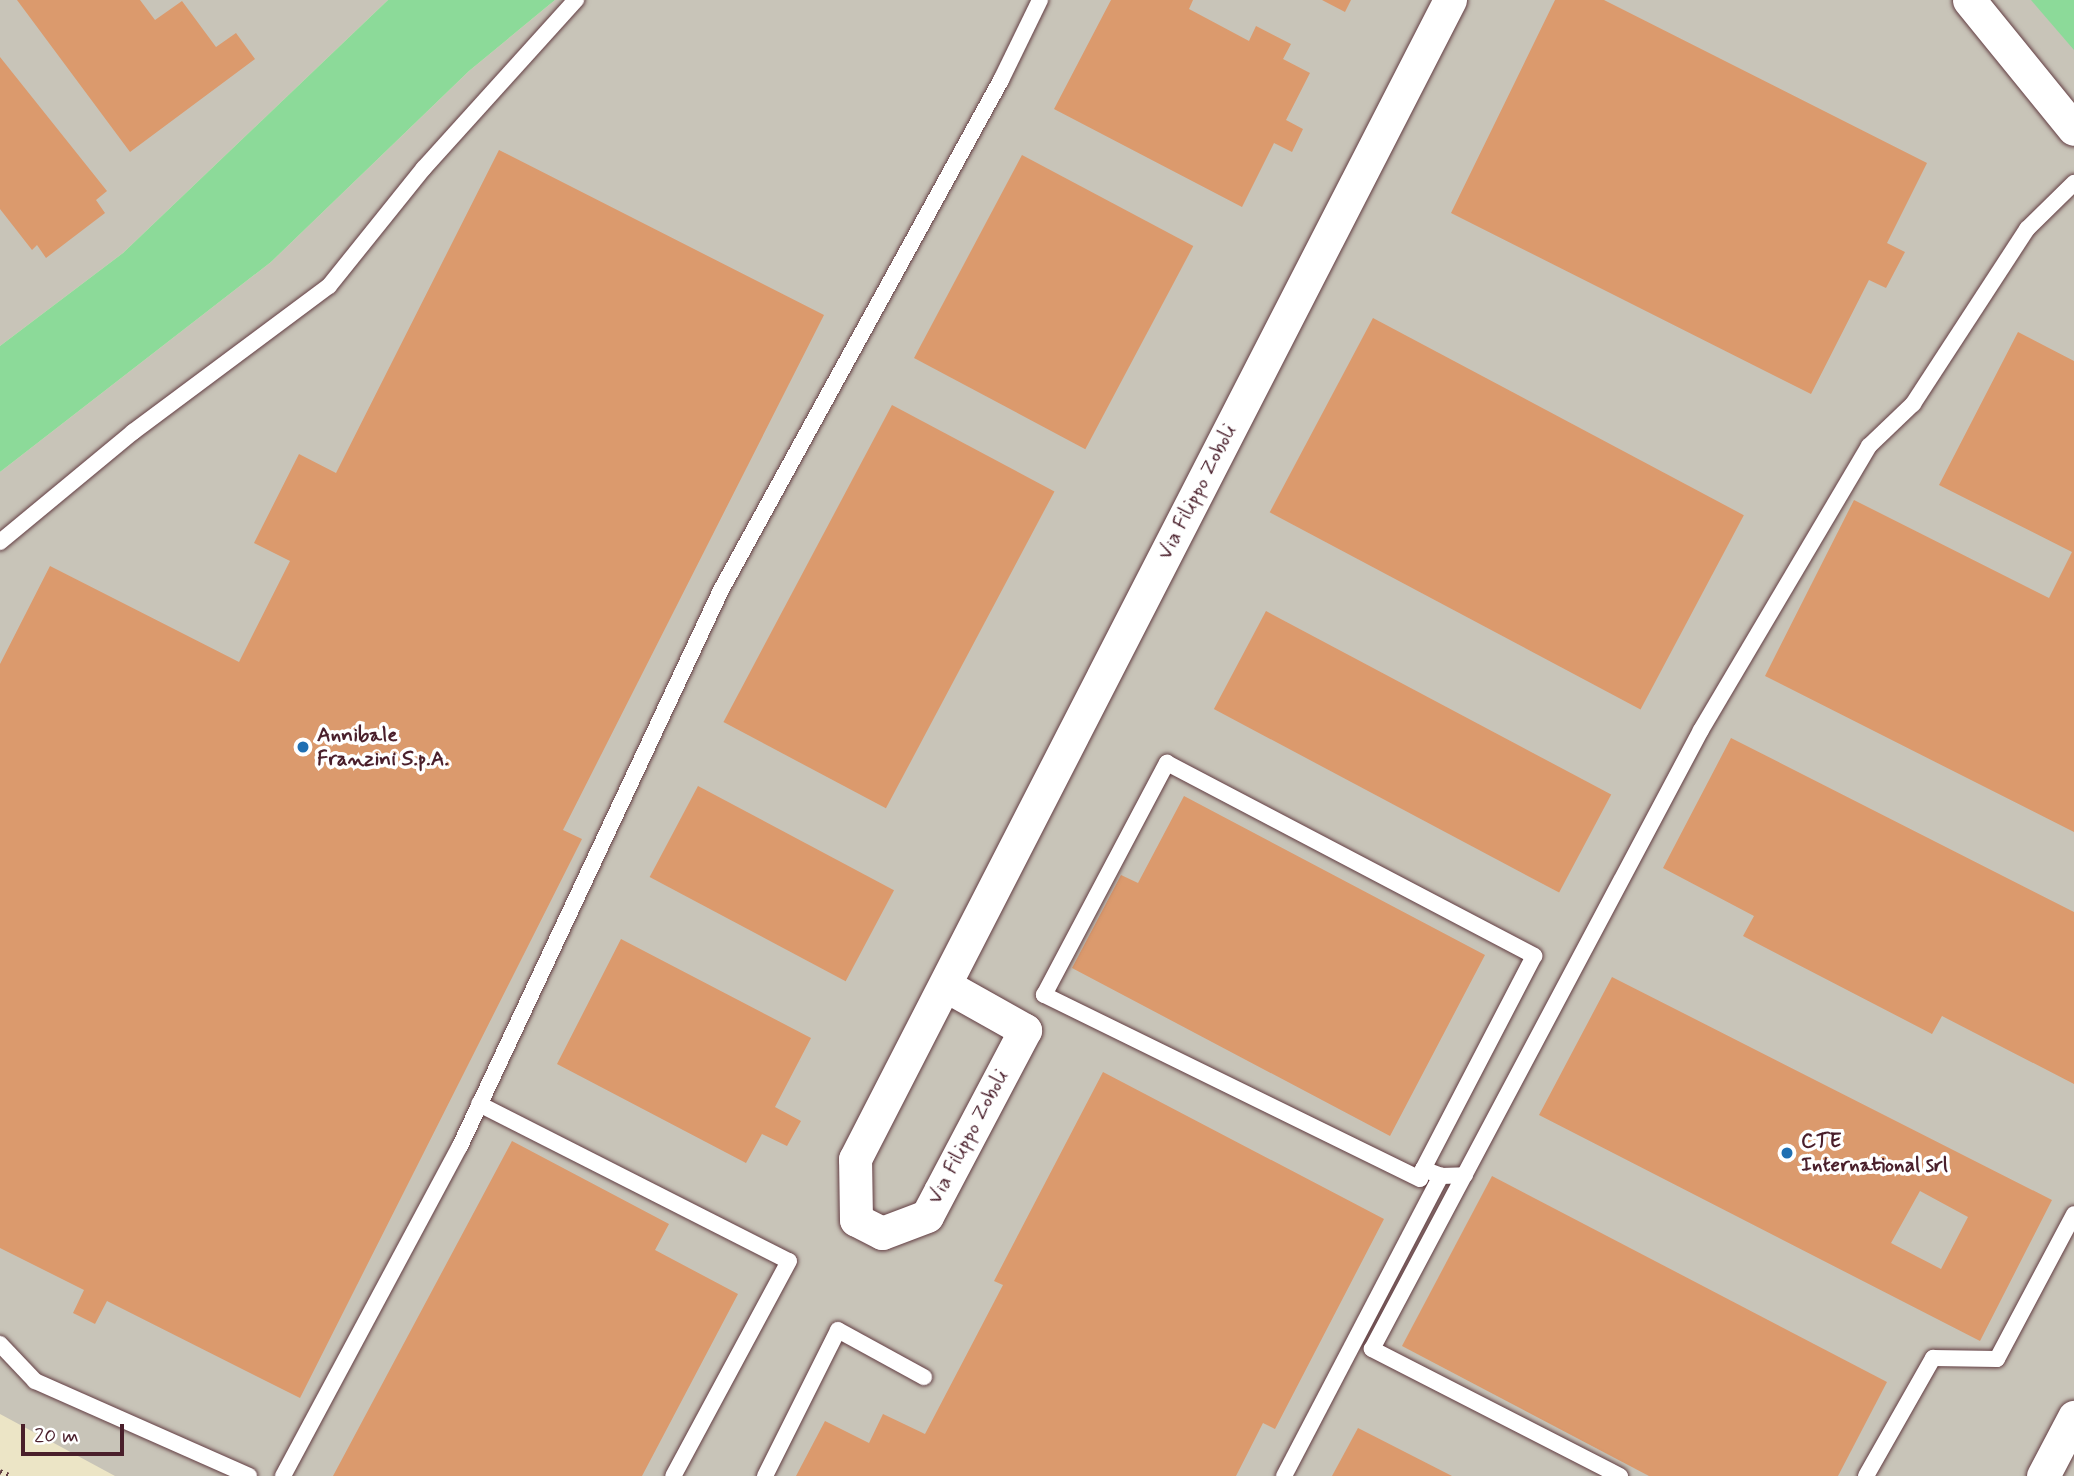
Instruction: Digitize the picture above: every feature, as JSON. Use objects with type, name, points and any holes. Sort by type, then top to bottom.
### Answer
[{"type":"street","name":"Via Filippo Zoboli","points":[[944,985],[1025,1030],[927,1216],[882,1233],[856,1220],[855,1159],[944,985],[1450,0]]},
{"type":"street","points":[[1969,0],[2074,129]]},
{"type":"street","points":[[2043,1476],[2074,1417]]},
{"type":"lane","points":[[0,542],[133,432],[329,286],[424,168],[576,0]]},
{"type":"lane","points":[[283,1476],[479,1104],[721,590],[1000,80],[1040,0]]},
{"type":"lane","points":[[1620,1476],[1372,1349],[1700,730],[1869,446],[1913,404],[2026,229],[2074,183]]},
{"type":"lane","points":[[1167,763],[1534,956],[1423,1169],[1420,1180],[1044,995],[1167,763]]},
{"type":"lane","points":[[479,1104],[789,1261],[673,1476]]},
{"type":"lane","points":[[1423,1169],[1441,1175],[1465,1175]]},
{"type":"lane","points":[[1284,1476],[1441,1175]]},
{"type":"lane","points":[[1866,1476],[1933,1358],[1997,1359],[2074,1214]]},
{"type":"lane","points":[[765,1476],[838,1330],[923,1377]]},
{"type":"lane","points":[[0,1344],[35,1381],[249,1476]]},
{"type":"path","points":[[0,1471],[11,1476]]},
{"type":"shaded area","points":[[0,0],[388,0],[123,253],[0,346]]},
{"type":"shaded area","points":[[555,0],[2074,0],[2074,1476],[115,1476],[0,1414],[0,472],[271,262],[469,71]]},
{"type":"green space","points":[[388,0],[555,0],[469,71],[271,262],[0,472],[0,346],[123,253]]},
{"type":"green space","points":[[2031,0],[2074,0],[2074,50]]},
{"type":"building","points":[[17,0],[140,0],[155,20],[182,1],[216,47],[236,33],[255,59],[130,152]]},
{"type":"building","points":[[1111,0],[1193,0],[1189,9],[1249,41],[1256,26],[1291,44],[1283,59],[1310,73],[1286,120],[1303,129],[1292,152],[1274,143],[1242,207],[1054,109]]},
{"type":"building","points":[[1322,0],[1351,0],[1345,12]]},
{"type":"building","points":[[1555,0],[1604,0],[1927,163],[1887,243],[1905,252],[1886,288],[1869,280],[1811,394],[1451,213]]},
{"type":"building","points":[[0,57],[107,191],[96,200],[105,213],[46,258],[37,245],[32,250],[0,209]]},
{"type":"building","name":"Annibale Franzini S.p.A.","points":[[499,150],[824,315],[563,830],[582,839],[300,1398],[107,1301],[95,1324],[73,1313],[84,1290],[0,1248],[0,664],[50,566],[239,662],[290,561],[254,543],[299,454],[336,473]]},
{"type":"building","points":[[1022,155],[1193,246],[1085,449],[914,358]]},
{"type":"building","points":[[1373,318],[1744,515],[1641,709],[1270,512]]},
{"type":"building","points":[[2018,332],[2074,361],[2074,832],[1765,676],[1854,500],[2049,598],[2072,552],[1939,485]]},
{"type":"building","points":[[892,405],[1054,491],[886,808],[723,722]]},
{"type":"building","points":[[1266,611],[1611,795],[1559,893],[1214,709]]},
{"type":"building","points":[[1731,738],[2074,912],[2074,1084],[1942,1016],[1932,1034],[1743,936],[1754,916],[1663,868]]},
{"type":"building","points":[[698,786],[894,890],[846,981],[650,877]]},
{"type":"building","points":[[1184,796],[1485,955],[1390,1136],[1072,968],[1121,875],[1138,883]]},
{"type":"building","points":[[621,939],[811,1038],[775,1107],[801,1121],[787,1146],[762,1134],[746,1163],[557,1064]]},
{"type":"building","name":"CTE International srl","points":[[1612,977],[2052,1200],[1980,1341],[1539,1115]],"holes":[[[1920,1191],[1968,1217],[1941,1269],[1891,1243]]]},
{"type":"building","points":[[1103,1072],[1384,1219],[1275,1429],[1263,1423],[1236,1476],[796,1476],[825,1421],[869,1443],[883,1414],[925,1434],[1003,1285],[994,1281]]},
{"type":"building","points":[[512,1141],[669,1224],[655,1250],[738,1294],[642,1476],[333,1476]]},
{"type":"building","points":[[1492,1176],[1887,1382],[1838,1476],[1649,1476],[1402,1346]]},
{"type":"building","points":[[1358,1428],[1452,1476],[1332,1476]]},
{"type":"place","name":"Annibale Franzini S.p.A.","points":[[303,747]]},
{"type":"place","name":"CTE International srl","points":[[1787,1153]]}]
